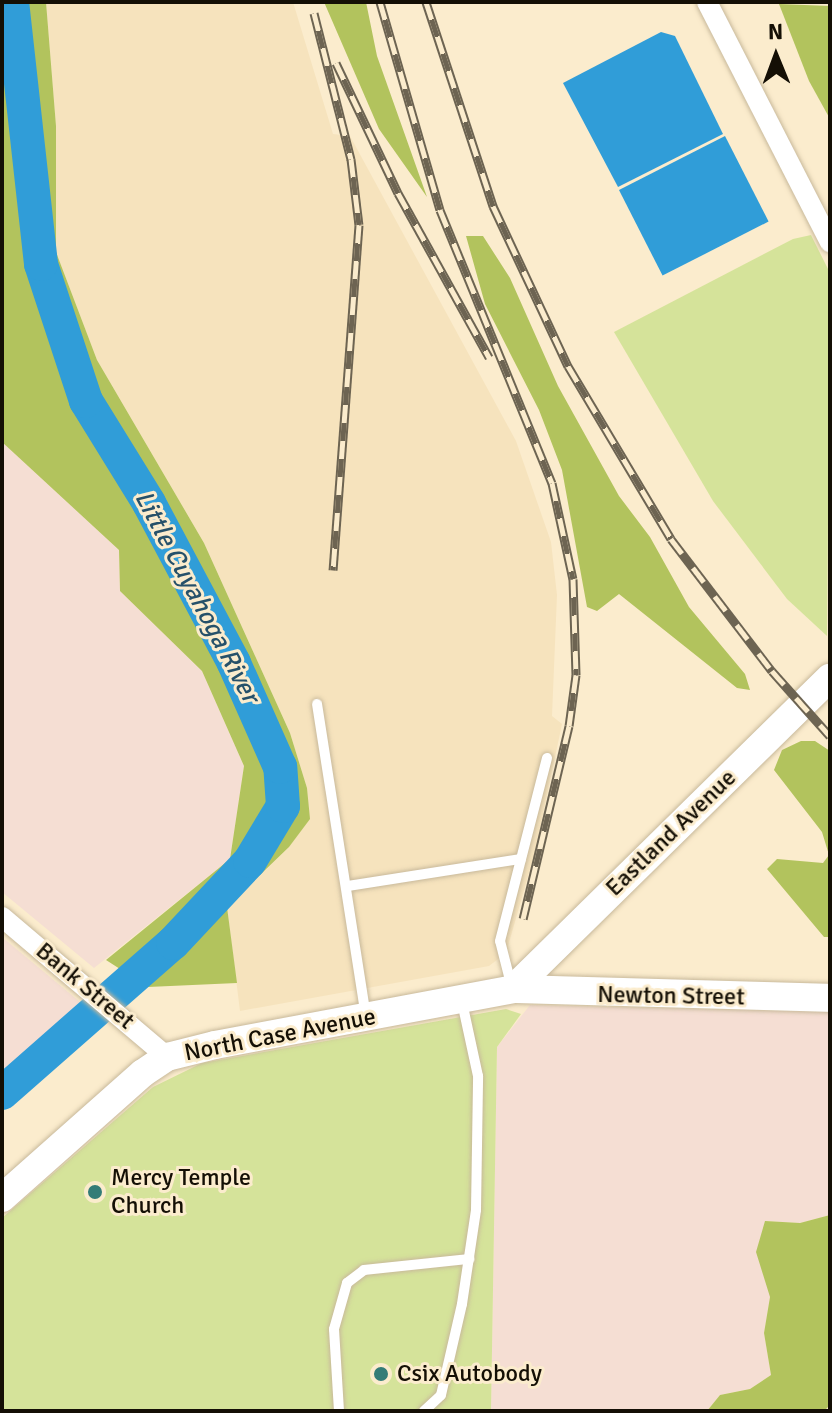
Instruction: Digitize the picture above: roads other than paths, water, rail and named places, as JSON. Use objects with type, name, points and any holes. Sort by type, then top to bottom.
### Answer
[{"type":"street","points":[[707,2],[830,242]]},
{"type":"street","name":"Eastland Avenue","points":[[513,989],[830,678]]},
{"type":"street","name":"Bank Street","points":[[2,917],[129,1021],[167,1057]]},
{"type":"street","name":"Newton Street","points":[[513,989],[830,998]]},
{"type":"street","name":"North Case Avenue","points":[[2,1198],[167,1057],[513,989]]},
{"type":"lane","points":[[317,704],[348,886],[366,1018]]},
{"type":"lane","points":[[513,989],[500,941],[547,758]]},
{"type":"lane","points":[[348,886],[521,859]]},
{"type":"lane","points":[[424,1411],[441,1395],[469,1259],[480,1129],[478,1076],[461,1000]]},
{"type":"lane","points":[[339,1411],[334,1329],[347,1283],[364,1270],[469,1259]]},
{"type":"water","points":[[661,32],[675,36],[723,134],[618,187],[563,83]]},
{"type":"water","points":[[725,136],[769,222],[663,276],[619,190]]},
{"type":"waterway","name":"Little Cuyahoga River","points":[[2,1093],[173,943],[250,861],[283,806],[280,767],[234,663],[149,503],[86,401],[41,264],[12,2]]},
{"type":"railway","points":[[380,2],[440,210],[552,483],[573,579],[576,675],[569,726],[523,919]]},
{"type":"railway","points":[[426,2],[493,206],[568,366],[671,539],[772,671],[830,736]]},
{"type":"railway","points":[[314,13],[351,159],[359,225],[333,570]]},
{"type":"railway","points":[[336,63],[398,193],[489,357]]},
{"type":"place","name":"Mercy Temple Church","points":[[95,1192]]},
{"type":"place","name":"Csix Autobody","points":[[381,1374]]}]
